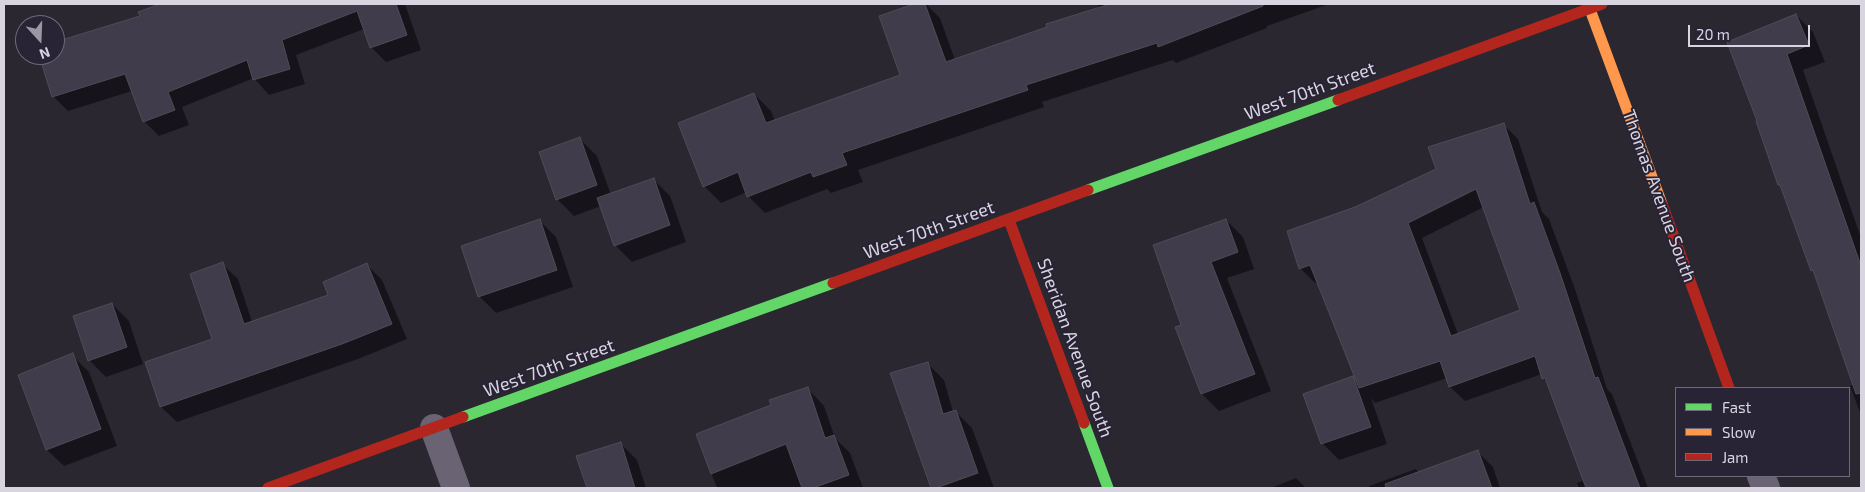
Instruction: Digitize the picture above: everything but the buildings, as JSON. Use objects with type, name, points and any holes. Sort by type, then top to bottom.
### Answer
[{"type":"street","name":"West 70th Street","points":[[268,488],[1009,220],[1589,6],[1602,4]]},
{"type":"street","name":"Thomas Avenue South","points":[[1589,6],[1729,387]]},
{"type":"street","name":"Sheridan Avenue South","points":[[1009,220],[1108,488]]},
{"type":"street","points":[[434,428],[456,488]]},
{"type":"traffic: fast","points":[[1088,190],[1338,100]]},
{"type":"traffic: fast","points":[[463,417],[833,283]]},
{"type":"traffic: fast","points":[[1084,423],[1108,488]]},
{"type":"traffic: slow","points":[[1588,4],[1662,204]]},
{"type":"traffic: jam","points":[[1338,100],[1602,4]]},
{"type":"traffic: jam","points":[[833,283],[1088,190]]},
{"type":"traffic: jam","points":[[1662,204],[1729,387]]},
{"type":"traffic: jam","points":[[1009,220],[1084,423]]},
{"type":"traffic: jam","points":[[268,488],[463,417]]}]
